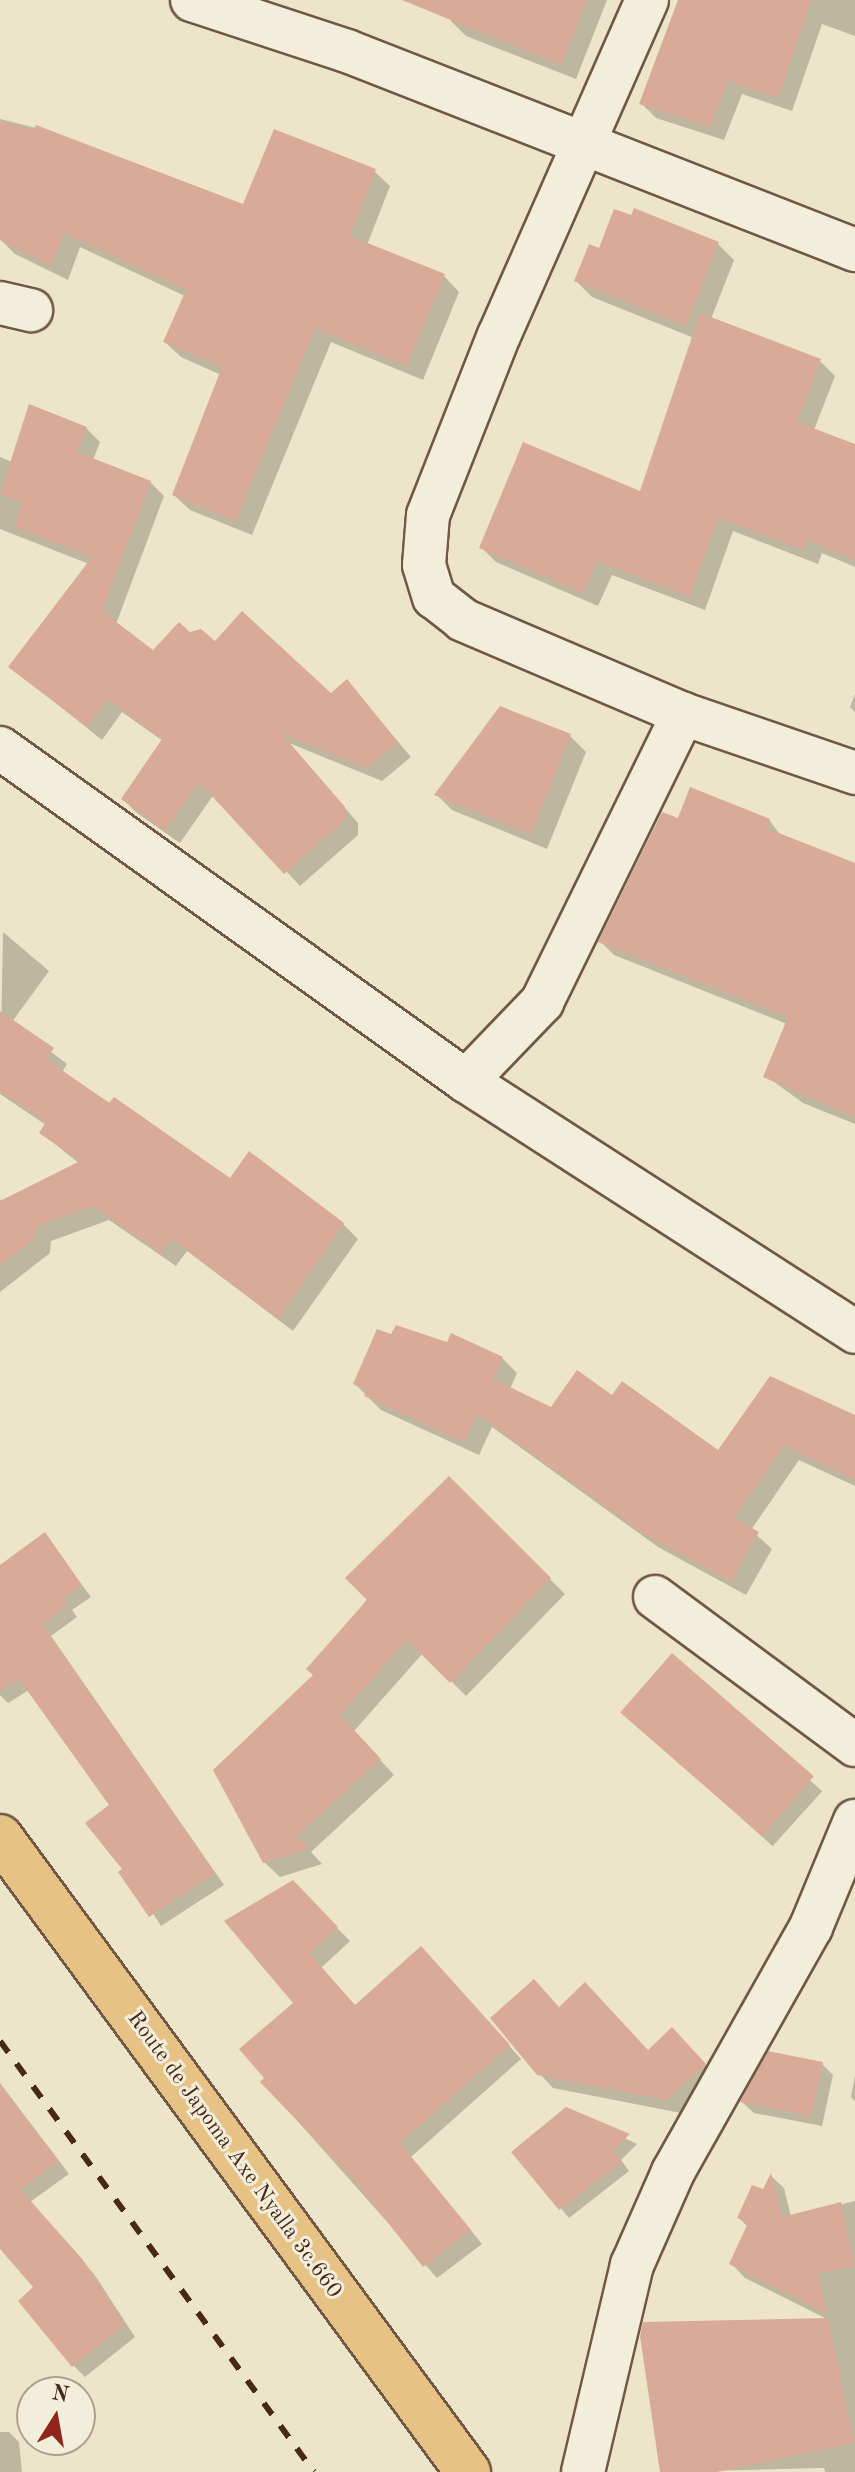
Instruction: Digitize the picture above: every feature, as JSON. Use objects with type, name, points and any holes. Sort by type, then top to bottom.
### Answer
[{"type":"main road","name":"Route de Japoma Axe Nyalla 3c.660","points":[[0,1837],[468,2472]]},
{"type":"street","points":[[192,0],[347,51],[855,250]]},
{"type":"street","points":[[647,0],[582,144],[428,515],[424,565],[434,597],[463,620],[683,714],[855,773]]},
{"type":"street","points":[[466,1081],[542,1002],[683,714]]},
{"type":"street","points":[[0,748],[466,1081],[855,1332]]},
{"type":"street","points":[[655,1597],[855,1745]]},
{"type":"street","points":[[583,2472],[632,2265],[673,2172],[811,1927],[855,1821]]},
{"type":"building","points":[[402,0],[587,0],[561,65]]},
{"type":"building","points":[[678,0],[812,0],[778,98],[728,81],[710,127],[639,104]]},
{"type":"building","points":[[0,121],[34,130],[36,125],[243,204],[274,129],[376,169],[350,236],[445,274],[407,366],[315,328],[236,521],[172,495],[222,367],[163,342],[186,290],[64,233],[52,266],[0,240]]},
{"type":"building","points":[[634,208],[719,242],[686,326],[574,281],[589,244],[599,248],[614,209],[631,215]]},
{"type":"building","points":[[700,313],[821,359],[797,422],[855,444],[855,560],[807,540],[803,550],[718,518],[690,597],[597,561],[583,593],[479,548],[523,442],[640,491]]},
{"type":"building","points":[[29,404],[87,427],[77,452],[151,481],[102,611],[153,650],[179,622],[190,632],[201,629],[215,641],[242,611],[331,693],[347,679],[398,742],[367,768],[281,733],[345,807],[345,820],[284,874],[199,782],[165,831],[121,799],[162,739],[107,699],[87,727],[8,667],[92,557],[14,527],[23,503],[0,494]]},
{"type":"building","points":[[500,706],[571,734],[531,834],[434,795]]},
{"type":"building","points":[[690,787],[770,819],[766,828],[855,863],[855,1117],[763,1077],[788,1017],[598,942],[662,812],[678,818]]},
{"type":"building","points":[[0,1011],[54,1048],[46,1059],[109,1103],[114,1097],[230,1178],[249,1151],[344,1223],[278,1319],[171,1238],[161,1253],[93,1206],[37,1226],[36,1238],[0,1265],[0,1201],[80,1161],[39,1133],[46,1122],[0,1091]]},
{"type":"building","points":[[396,1325],[447,1342],[451,1333],[503,1357],[493,1379],[551,1407],[577,1370],[612,1395],[622,1381],[718,1450],[770,1376],[855,1415],[855,1480],[784,1446],[734,1518],[759,1532],[731,1582],[641,1532],[477,1414],[464,1442],[364,1396],[367,1391],[353,1384],[377,1329],[391,1334]]},
{"type":"building","points":[[449,1476],[551,1578],[450,1683],[407,1640],[340,1715],[381,1759],[297,1836],[310,1848],[263,1863],[213,1770],[313,1675],[306,1669],[367,1600],[345,1578]]},
{"type":"building","points":[[45,1532],[82,1585],[63,1599],[67,1606],[42,1624],[215,1873],[149,1917],[118,1872],[122,1869],[85,1823],[109,1805],[19,1679],[0,1691],[0,1565]]},
{"type":"building","points":[[672,1653],[814,1776],[762,1836],[620,1713]]},
{"type":"building","points":[[293,1880],[338,1927],[310,1954],[355,2005],[421,1946],[510,2045],[400,2143],[471,2230],[423,2267],[355,2181],[260,2082],[264,2078],[239,2049],[293,2003],[224,1921]]},
{"type":"building","points":[[534,1979],[559,2007],[585,1982],[648,2050],[672,2027],[706,2064],[667,2100],[537,2075],[490,2018]]},
{"type":"building","points":[[768,2051],[823,2062],[811,2116],[740,2102]]},
{"type":"building","points":[[0,2085],[59,2161],[20,2189],[83,2260],[125,2324],[72,2367],[18,2301],[33,2287],[0,2249]]},
{"type":"building","points":[[566,2107],[630,2134],[613,2150],[622,2162],[559,2210],[511,2152]]},
{"type":"building","points":[[771,2173],[782,2217],[841,2202],[855,2267],[818,2273],[827,2314],[729,2264],[748,2223],[737,2218],[752,2185],[763,2189]]},
{"type":"building","points":[[828,2318],[854,2443],[717,2472],[660,2472],[640,2336],[643,2322]]},
{"type":"railway","points":[[0,2041],[314,2472]]}]
